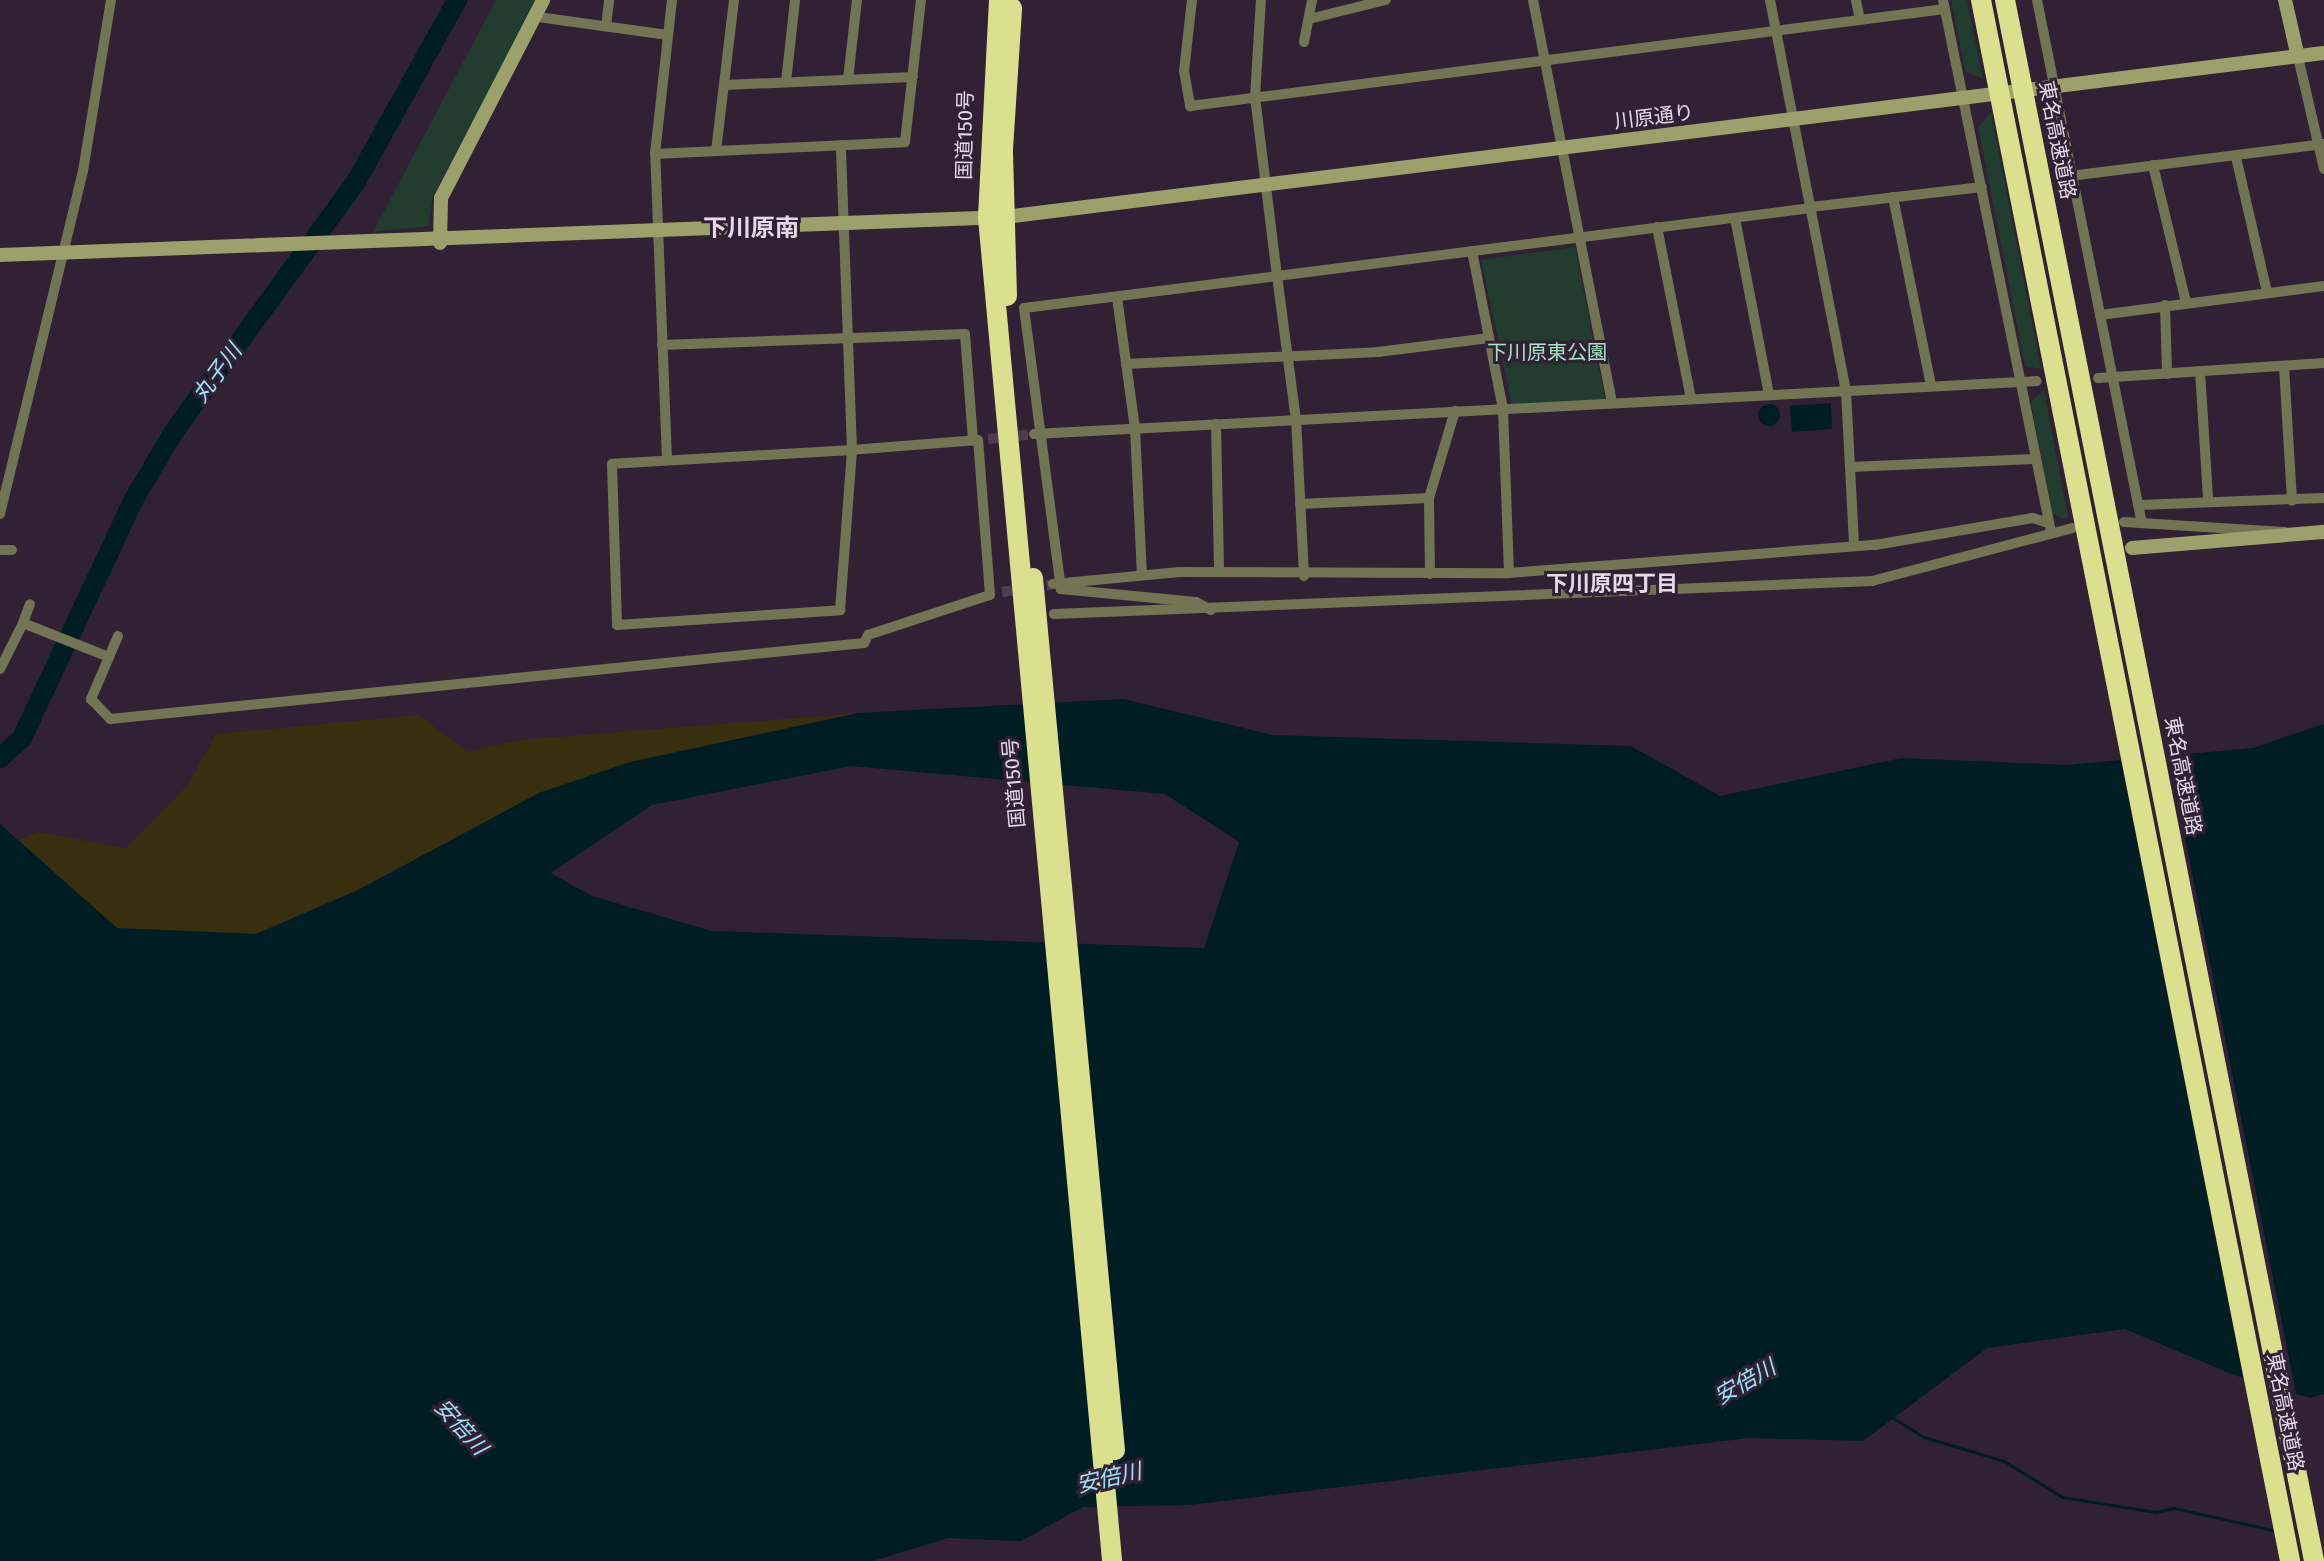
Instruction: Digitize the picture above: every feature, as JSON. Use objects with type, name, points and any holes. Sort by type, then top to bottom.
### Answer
[{"type":"highway","name":"国道150号","points":[[999,0],[996,218],[1038,622],[1126,1561]]},
{"type":"highway","name":"国道150号","points":[[996,218],[1013,0]]},
{"type":"highway","name":"東名高速道路","points":[[1981,0],[2290,1561]]},
{"type":"highway","name":"東名高速道路","points":[[2005,0],[2314,1561]]},
{"type":"highway","name":"国道150号","points":[[1038,622],[1112,1561]]},
{"type":"street","points":[[0,514],[56,257],[83,171],[111,0]]},
{"type":"street","points":[[440,243],[441,198],[538,17],[543,0]]},
{"type":"street","points":[[606,26],[609,0]]},
{"type":"street","points":[[667,460],[655,154],[672,0]]},
{"type":"street","points":[[716,151],[734,0]]},
{"type":"street","points":[[786,82],[795,0]]},
{"type":"street","points":[[848,79],[857,0]]},
{"type":"street","points":[[655,154],[905,142],[921,0]]},
{"type":"street","points":[[1192,0],[1185,102],[1255,97],[1860,20],[1944,5],[2050,527]]},
{"type":"street","points":[[1261,0],[1255,97],[1296,420],[1304,576]]},
{"type":"street","points":[[1304,42],[1313,18],[1312,0]]},
{"type":"street","points":[[1313,18],[1386,0]]},
{"type":"street","points":[[1533,0],[1612,403]]},
{"type":"street","points":[[1770,0],[1846,391],[1854,546]]},
{"type":"street","points":[[1856,0],[1860,20]]},
{"type":"street","points":[[2037,0],[2141,519]]},
{"type":"street","points":[[2285,0],[2321,145],[2324,169]]},
{"type":"street","points":[[538,17],[668,35]]},
{"type":"street","name":"川原通り","points":[[0,255],[56,257],[257,251],[844,228],[996,218],[1266,187],[2324,53]]},
{"type":"street","points":[[724,85],[913,77]]},
{"type":"street","points":[[841,145],[852,450],[840,610],[617,625],[612,464],[852,450],[980,440]]},
{"type":"street","points":[[2070,176],[2321,145]]},
{"type":"street","points":[[2236,157],[2267,292]]},
{"type":"street","points":[[2153,165],[2186,302]]},
{"type":"street","points":[[1055,584],[1024,308],[1982,187]]},
{"type":"street","points":[[1893,197],[1931,386]]},
{"type":"street","points":[[1735,218],[1769,395]]},
{"type":"street","points":[[1657,227],[1691,399]]},
{"type":"street","points":[[1472,251],[1503,409],[1509,573]]},
{"type":"street","points":[[2100,315],[2324,286]]},
{"type":"street","points":[[1117,297],[1135,428],[1142,574]]},
{"type":"street","points":[[2165,305],[2167,374]]},
{"type":"street","points":[[662,345],[965,334],[980,440],[990,595]]},
{"type":"street","points":[[1126,364],[1288,356],[1489,338]]},
{"type":"street","points":[[2098,378],[2324,363]]},
{"type":"street","points":[[2284,366],[2292,501]]},
{"type":"street","points":[[2200,371],[2208,499]]},
{"type":"street","points":[[1037,434],[2037,381]]},
{"type":"street","points":[[1430,574],[1429,498],[1455,411]]},
{"type":"street","points":[[1216,424],[1219,571]]},
{"type":"street","points":[[1850,467],[2035,459]]},
{"type":"street","points":[[1300,504],[1429,498]]},
{"type":"street","points":[[2139,505],[2208,499],[2292,501],[2324,498]]},
{"type":"street","points":[[2124,522],[2141,519],[2299,534]]},
{"type":"street","points":[[1055,584],[1142,574],[1219,571],[1304,576],[1509,573],[1854,546],[1993,521],[2072,528]]},
{"type":"street","points":[[1038,622],[1872,581],[2050,527]]},
{"type":"street","points":[[2132,548],[2324,532]]},
{"type":"street","points":[[1055,584],[1196,602],[1213,611]]},
{"type":"street","points":[[118,636],[91,699],[97,713],[120,719],[864,643],[868,635],[1002,592]]},
{"type":"street","points":[[0,669],[30,604]]},
{"type":"street","points":[[23,623],[109,657]]},
{"type":"green space","points":[[496,0],[537,0],[433,196],[428,226],[373,232]]},
{"type":"green space","points":[[1951,0],[1967,0],[1983,79],[1965,71]]},
{"type":"green space","points":[[1991,112],[2041,369],[2025,366],[1978,127]]},
{"type":"green space","name":"下川原東公園","points":[[1575,247],[1605,399],[1512,405],[1481,260]]},
{"type":"green space","points":[[2044,390],[2068,518],[2063,519],[2051,512],[2031,402]]},
{"type":"sand","points":[[858,713],[630,762],[539,793],[358,890],[256,934],[117,928],[19,841],[37,832],[126,848],[188,785],[216,734],[418,715],[468,752],[519,740]]},
{"type":"water","points":[[1831,403],[1832,429],[1792,432],[1790,406]]},
{"type":"water","points":[[1769,404],[1777,407],[1780,415],[1777,423],[1769,426],[1761,423],[1758,415],[1761,407]]},
{"type":"water","name":"安倍川","points":[[1124,699],[1273,735],[1631,746],[1720,796],[1902,758],[2067,765],[2253,748],[2324,724],[2324,1394],[2310,1398],[2234,1375],[2125,1329],[1987,1348],[1863,1441],[1749,1438],[1190,1505],[1083,1507],[1021,1541],[948,1538],[873,1561],[0,1561],[0,824],[117,928],[256,934],[358,890],[539,793],[630,762],[858,713]],"holes":[[[851,766],[1165,794],[1239,842],[1204,948],[712,931],[592,896],[551,873],[652,805]]]},
{"type":"pier","points":[[2168,752],[2297,1398],[2244,1383],[2120,756]]},
{"type":"waterway","name":"丸子川","points":[[0,758],[22,738],[134,499],[175,430],[357,180],[457,0]]},
{"type":"waterway","points":[[1890,1416],[1924,1437],[2004,1461],[2062,1497],[2156,1512],[2174,1508],[2277,1531]]},
{"type":"tunnel","points":[[988,439],[1034,434]]},
{"type":"tunnel","points":[[1002,592],[1053,584]]},
{"type":"district","name":"下川原南","points":[[751,229]]},
{"type":"district","name":"下川原四丁目","points":[[1612,584]]}]
